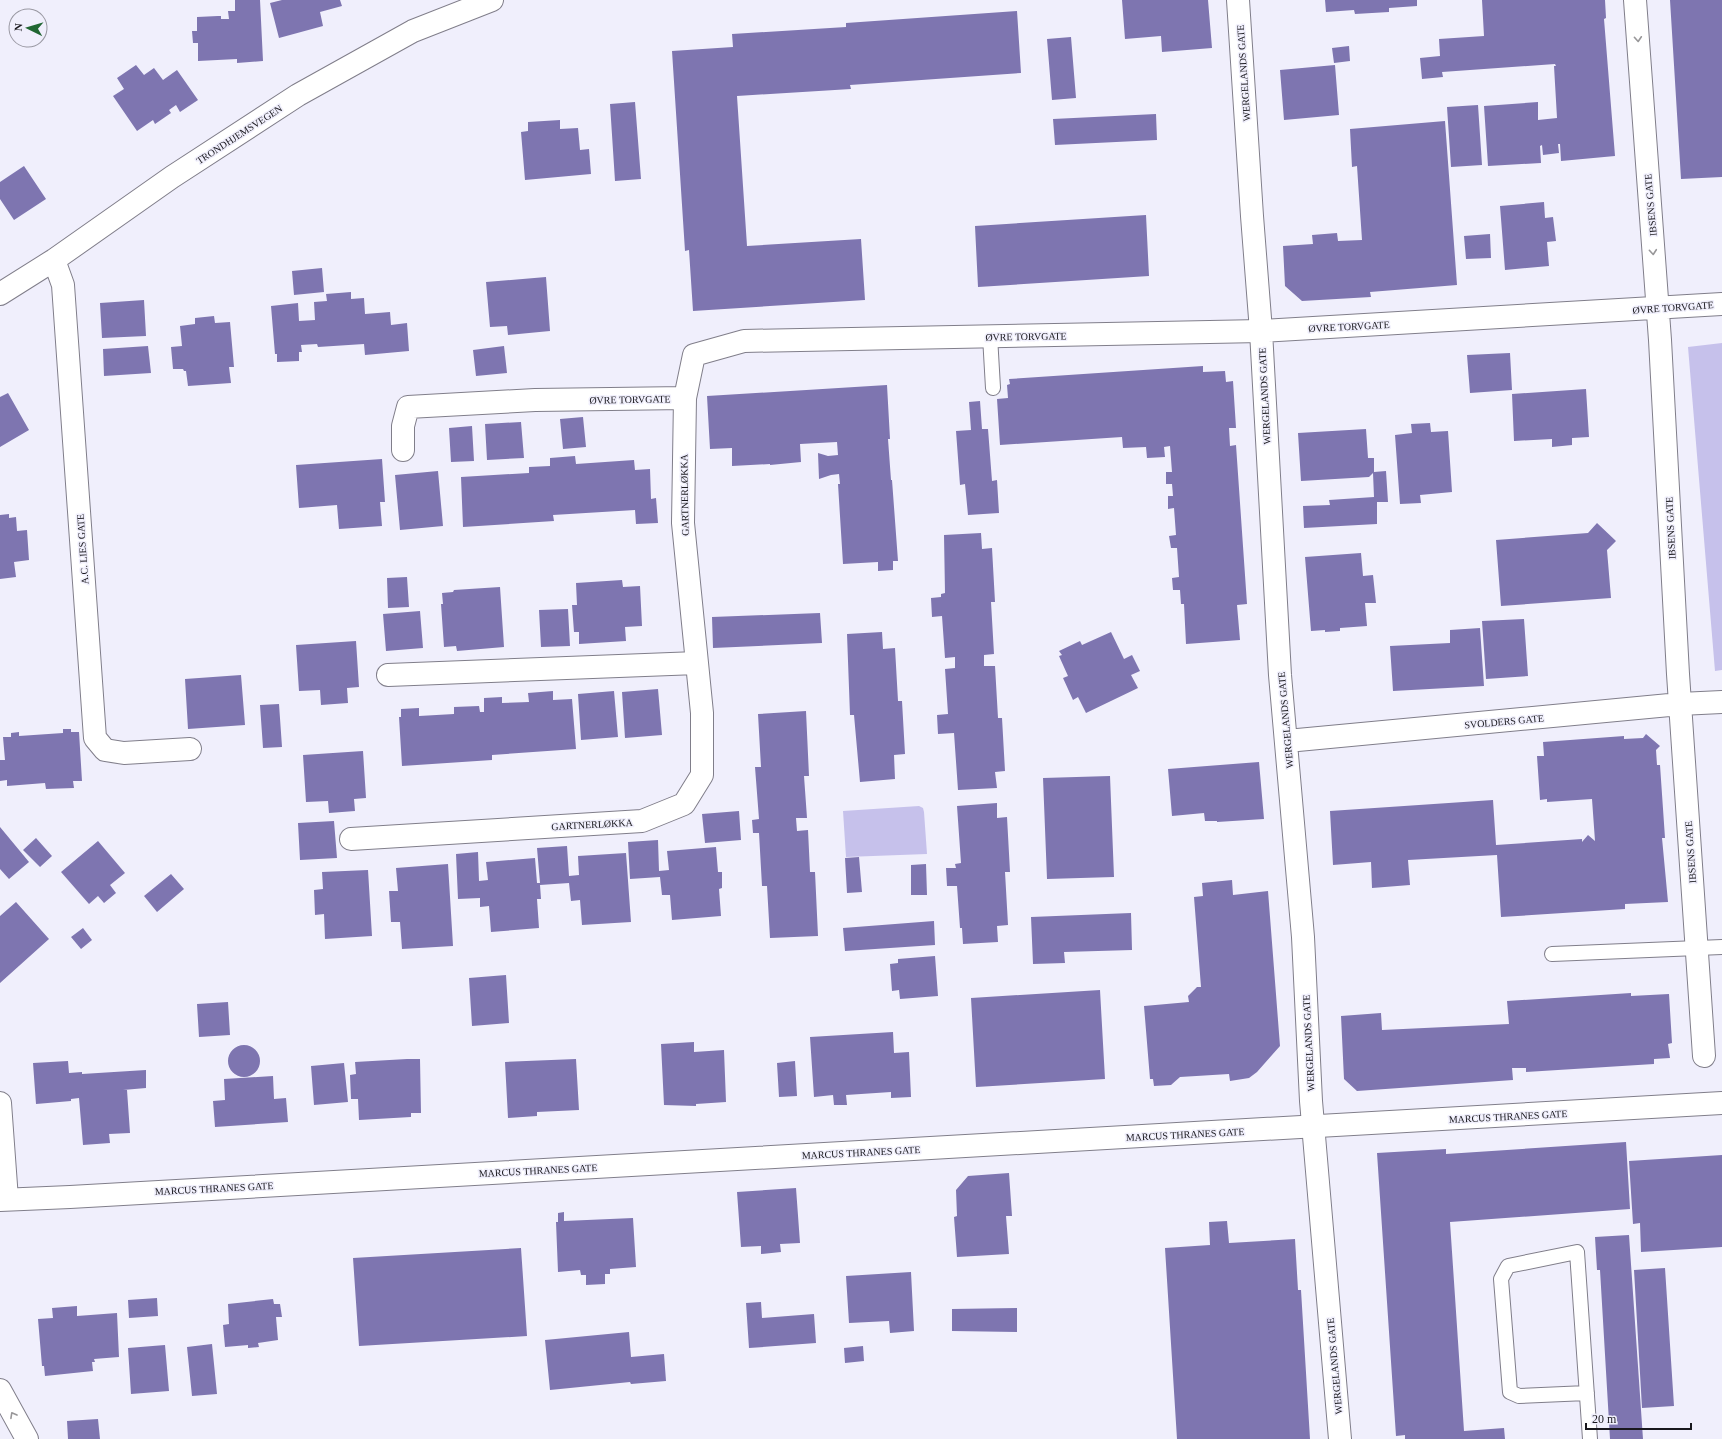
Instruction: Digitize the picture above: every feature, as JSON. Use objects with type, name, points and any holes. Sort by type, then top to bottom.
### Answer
[{"type":"street","name":"TRONDHJEMSVEGEN","points":[[0,294],[54,260],[172,176],[298,95],[413,31],[492,0]]},
{"type":"street","name":"WERGELANDS GATE","points":[[1238,0],[1261,331],[1279,659],[1303,937],[1310,1082],[1340,1439]]},
{"type":"street","name":"IBSENS GATE","points":[[1635,0],[1657,308],[1680,704],[1704,1056]]},
{"type":"street","name":"A.C. LIES GATE","points":[[54,260],[64,285],[95,738],[105,750],[124,753],[190,749]]},
{"type":"street","name":"ØVRE TORVGATE","points":[[403,450],[403,426],[408,407],[535,400],[685,398],[694,355],[744,341],[1261,331],[1722,304]]},
{"type":"street","name":"GARTNERLØKKA","points":[[351,839],[642,821],[684,804],[702,775],[702,713],[683,523],[685,398]]},
{"type":"street","points":[[388,675],[697,663]]},
{"type":"street","name":"SVOLDERS GATE","points":[[1287,741],[1680,704],[1722,702]]},
{"type":"street","points":[[0,1103],[4,1199]]},
{"type":"street","name":"MARCUS THRANES GATE","points":[[4,1199],[70,1197],[1722,1103]]},
{"type":"street","points":[[0,1390],[27,1439]]},
{"type":"lane","points":[[990,336],[993,388]]},
{"type":"lane","points":[[1552,954],[1722,947]]},
{"type":"lane","points":[[1587,1393],[1519,1396],[1510,1392],[1501,1279],[1508,1266],[1577,1252],[1587,1393],[1590,1439]]},
{"type":"shaded area","points":[[1722,343],[1722,670],[1715,671],[1688,347]]},
{"type":"shaded area","points":[[919,806],[923,808],[924,812],[927,854],[846,857],[843,811]]},
{"type":"building","points":[[235,0],[260,0],[263,61],[237,63],[237,59],[198,61],[198,43],[193,43],[192,31],[197,31],[197,17],[221,16],[221,19],[229,19],[228,11],[235,11]]},
{"type":"building","points":[[282,0],[340,0],[342,6],[320,12],[323,26],[279,38],[270,3]]},
{"type":"building","points":[[1122,0],[1208,0],[1212,48],[1162,52],[1161,36],[1125,39]]},
{"type":"building","points":[[1325,0],[1417,0],[1417,6],[1389,8],[1389,12],[1355,14],[1354,10],[1326,12]]},
{"type":"building","points":[[1482,0],[1605,0],[1606,18],[1604,19],[1615,156],[1561,161],[1560,144],[1558,144],[1559,153],[1543,155],[1542,145],[1540,146],[1541,163],[1488,166],[1484,106],[1538,102],[1538,120],[1557,118],[1554,66],[1556,66],[1555,64],[1442,72],[1443,77],[1422,79],[1420,58],[1440,56],[1439,39],[1484,36]]},
{"type":"building","points":[[1670,0],[1722,0],[1722,177],[1681,179]]},
{"type":"building","points":[[1017,11],[1021,73],[850,85],[851,89],[737,96],[747,246],[861,239],[865,300],[693,311],[689,250],[685,251],[672,51],[733,47],[732,34],[846,27],[846,23]]},
{"type":"building","points":[[1071,37],[1076,98],[1052,100],[1047,39]]},
{"type":"building","points":[[1349,46],[1350,61],[1334,63],[1332,48]]},
{"type":"building","points":[[136,65],[144,75],[154,68],[163,80],[177,70],[198,100],[180,112],[176,105],[169,110],[171,113],[155,124],[153,120],[137,131],[113,96],[124,89],[117,78]]},
{"type":"building","points":[[1335,65],[1339,115],[1284,120],[1280,70]]},
{"type":"building","points":[[635,102],[641,179],[615,181],[610,104]]},
{"type":"building","points":[[1478,105],[1482,165],[1451,167],[1447,107]]},
{"type":"building","points":[[1156,114],[1157,140],[1055,145],[1053,119]]},
{"type":"building","points":[[560,120],[560,129],[578,128],[580,150],[589,149],[591,174],[525,180],[521,132],[528,131],[528,122]]},
{"type":"building","points":[[1445,121],[1457,285],[1370,292],[1371,297],[1302,301],[1285,286],[1283,246],[1313,244],[1312,235],[1337,233],[1338,241],[1362,240],[1357,166],[1352,167],[1350,129]]},
{"type":"building","points":[[24,166],[46,199],[14,220],[0,199],[0,182]]},
{"type":"building","points":[[1544,202],[1545,218],[1553,217],[1556,241],[1547,242],[1549,266],[1505,270],[1500,206]]},
{"type":"building","points":[[1146,215],[1149,276],[978,287],[975,226]]},
{"type":"building","points":[[1490,234],[1491,258],[1466,259],[1464,236]]},
{"type":"building","points":[[322,268],[324,292],[294,295],[292,271]]},
{"type":"building","points":[[546,277],[550,331],[508,335],[507,326],[490,327],[486,282]]},
{"type":"building","points":[[351,292],[351,299],[364,298],[365,314],[390,312],[391,325],[407,323],[409,351],[365,355],[364,344],[318,347],[317,344],[301,345],[302,352],[299,352],[299,361],[277,362],[271,306],[298,303],[299,321],[315,320],[314,302],[327,301],[326,294]]},
{"type":"building","points":[[144,300],[146,336],[102,338],[100,303]]},
{"type":"building","points":[[214,316],[215,323],[230,322],[234,367],[229,367],[231,383],[188,386],[186,371],[183,369],[173,369],[171,347],[182,346],[180,326],[195,324],[195,318]]},
{"type":"building","points":[[148,346],[151,373],[104,376],[103,349]]},
{"type":"building","points":[[504,346],[507,373],[476,376],[473,350]]},
{"type":"building","points":[[1510,353],[1512,390],[1470,393],[1467,355]]},
{"type":"building","points":[[1203,366],[1203,372],[1225,371],[1226,382],[1233,381],[1236,428],[1229,428],[1230,446],[1236,445],[1247,604],[1237,605],[1240,640],[1186,644],[1184,604],[1181,604],[1180,590],[1173,590],[1172,578],[1179,577],[1177,548],[1171,548],[1169,536],[1176,535],[1174,508],[1168,509],[1168,496],[1173,496],[1172,484],[1166,484],[1166,472],[1172,472],[1170,446],[1164,447],[1165,457],[1147,458],[1146,447],[1123,448],[1122,437],[1000,445],[997,399],[1008,398],[1007,385],[1010,384],[1009,379]]},
{"type":"building","points":[[887,385],[890,439],[888,439],[898,561],[893,561],[893,570],[878,571],[878,562],[843,564],[838,484],[840,484],[839,474],[819,479],[818,453],[828,456],[838,455],[837,442],[800,444],[801,462],[770,465],[732,466],[732,448],[710,449],[707,396]]},
{"type":"building","points":[[1586,389],[1589,437],[1572,438],[1572,445],[1552,447],[1552,439],[1514,441],[1512,394]]},
{"type":"building","points":[[8,393],[29,430],[0,447],[0,397]]},
{"type":"building","points":[[980,401],[982,429],[988,429],[992,481],[997,480],[999,513],[968,515],[965,484],[960,485],[956,431],[971,430],[969,402]]},
{"type":"building","points":[[583,417],[586,447],[563,449],[560,419]]},
{"type":"building","points":[[521,422],[524,458],[487,460],[485,424]]},
{"type":"building","points":[[1430,423],[1431,432],[1448,431],[1452,492],[1420,495],[1421,503],[1400,504],[1395,435],[1412,433],[1411,424]]},
{"type":"building","points":[[472,426],[474,461],[451,462],[449,428]]},
{"type":"building","points":[[1366,429],[1368,458],[1374,458],[1374,472],[1386,471],[1388,502],[1377,502],[1377,524],[1304,528],[1303,506],[1330,505],[1329,500],[1374,497],[1373,473],[1369,477],[1301,481],[1298,433]]},
{"type":"building","points":[[575,456],[576,464],[634,460],[635,470],[650,469],[651,499],[656,498],[658,523],[636,524],[635,510],[553,515],[554,521],[463,527],[461,477],[529,473],[529,467],[550,466],[550,458]]},
{"type":"building","points":[[382,459],[385,502],[380,502],[382,526],[339,529],[337,505],[299,508],[296,465]]},
{"type":"building","points":[[438,471],[443,526],[400,530],[395,475]]},
{"type":"building","points":[[9,514],[9,518],[16,517],[17,531],[27,530],[29,560],[14,562],[16,577],[0,579],[0,515]]},
{"type":"building","points":[[1597,523],[1616,541],[1607,550],[1611,598],[1501,606],[1496,540],[1588,533]]},
{"type":"building","points":[[981,533],[982,549],[992,548],[995,602],[991,602],[994,654],[984,655],[984,666],[995,666],[998,718],[1002,718],[1005,771],[995,772],[997,788],[958,790],[954,733],[938,734],[937,715],[948,714],[945,669],[955,668],[955,657],[945,658],[942,616],[932,617],[931,598],[941,597],[941,594],[945,593],[944,535]]},
{"type":"building","points":[[1361,553],[1363,576],[1373,575],[1376,603],[1365,603],[1367,626],[1340,628],[1340,631],[1311,631],[1305,557]]},
{"type":"building","points":[[407,577],[409,607],[388,608],[387,578]]},
{"type":"building","points":[[622,580],[623,587],[640,586],[642,626],[625,627],[626,641],[579,644],[579,632],[574,632],[572,605],[577,605],[576,583]]},
{"type":"building","points":[[500,587],[504,647],[457,651],[456,646],[444,647],[441,604],[443,604],[442,593],[453,592],[454,590]]},
{"type":"building","points":[[568,609],[570,646],[541,647],[539,610]]},
{"type":"building","points":[[420,611],[423,648],[386,651],[383,614]]},
{"type":"building","points":[[820,613],[822,643],[713,648],[712,617]]},
{"type":"building","points":[[1524,619],[1528,676],[1486,679],[1482,621]]},
{"type":"building","points":[[1480,628],[1484,686],[1393,691],[1390,646],[1450,643],[1450,630]]},
{"type":"building","points":[[882,632],[883,649],[895,648],[898,701],[902,701],[905,754],[894,755],[895,779],[860,782],[854,715],[850,715],[847,634]]},
{"type":"building","points":[[1111,632],[1124,659],[1132,655],[1140,671],[1131,675],[1138,688],[1086,713],[1078,697],[1073,700],[1063,678],[1068,676],[1059,656],[1062,655],[1059,651],[1080,641],[1082,645]]},
{"type":"building","points":[[356,641],[359,687],[347,688],[348,703],[321,705],[320,690],[299,691],[296,645]]},
{"type":"building","points":[[241,675],[245,725],[188,729],[185,679]]},
{"type":"building","points":[[658,689],[662,735],[625,738],[622,692]]},
{"type":"building","points":[[553,691],[553,700],[572,699],[576,749],[492,755],[492,760],[402,766],[399,717],[401,717],[401,709],[419,708],[419,716],[454,714],[454,707],[479,706],[480,712],[484,712],[484,698],[502,697],[502,703],[529,702],[528,693]]},
{"type":"building","points":[[614,691],[618,737],[581,740],[578,694]]},
{"type":"building","points":[[279,704],[282,747],[263,748],[260,705]]},
{"type":"building","points":[[806,711],[809,776],[804,776],[807,818],[796,818],[797,831],[808,830],[810,872],[815,872],[818,936],[770,938],[767,886],[762,886],[759,833],[753,833],[752,820],[759,819],[755,767],[761,767],[758,714]]},
{"type":"building","points":[[63,729],[71,729],[71,732],[79,732],[82,781],[73,781],[74,788],[46,789],[45,783],[7,786],[7,780],[0,781],[0,760],[5,760],[3,737],[11,737],[11,733],[19,732],[19,736],[63,733]]},
{"type":"building","points":[[1646,734],[1660,746],[1656,750],[1657,765],[1660,765],[1665,838],[1662,838],[1668,902],[1625,904],[1625,909],[1501,917],[1497,855],[1408,860],[1410,885],[1372,888],[1371,862],[1333,865],[1330,811],[1493,800],[1496,845],[1582,839],[1582,842],[1588,835],[1595,841],[1592,799],[1547,802],[1547,799],[1540,800],[1537,756],[1544,756],[1543,742],[1624,736],[1624,739],[1643,738]]},
{"type":"building","points":[[363,751],[366,798],[354,799],[355,811],[329,813],[328,801],[306,802],[303,755]]},
{"type":"building","points":[[1259,762],[1264,819],[1217,822],[1205,821],[1204,813],[1172,816],[1168,769]]},
{"type":"building","points":[[1110,776],[1114,877],[1047,879],[1043,778]]},
{"type":"building","points":[[997,803],[997,818],[1007,817],[1010,872],[1005,872],[1008,925],[997,926],[998,942],[963,944],[962,928],[960,928],[957,886],[947,886],[946,868],[956,868],[955,864],[961,863],[957,806]]},
{"type":"building","points":[[739,811],[741,840],[705,843],[702,814]]},
{"type":"building","points":[[334,821],[337,858],[300,860],[298,823]]},
{"type":"building","points":[[0,827],[29,862],[9,879],[0,869]]},
{"type":"building","points":[[36,838],[52,856],[40,867],[23,850]]},
{"type":"building","points":[[658,840],[659,871],[669,870],[667,851],[716,847],[718,872],[722,872],[722,888],[719,889],[721,916],[672,920],[670,895],[662,895],[660,877],[630,879],[628,842]]},
{"type":"building","points":[[98,841],[125,873],[110,885],[116,893],[104,903],[98,896],[89,904],[61,872]]},
{"type":"building","points":[[567,846],[569,876],[579,875],[578,856],[626,853],[631,922],[582,925],[580,900],[571,901],[569,883],[540,885],[541,899],[537,899],[539,928],[491,932],[489,906],[480,907],[480,898],[458,899],[456,854],[478,852],[479,881],[488,880],[486,862],[535,858],[537,883],[540,883],[537,848]]},
{"type":"building","points":[[859,857],[862,892],[847,893],[845,858]]},
{"type":"building","points":[[448,864],[453,946],[402,949],[400,922],[391,922],[389,891],[398,891],[396,868]]},
{"type":"building","points":[[926,864],[927,895],[911,895],[911,865]]},
{"type":"building","points":[[368,870],[372,936],[325,939],[324,914],[315,915],[314,890],[323,889],[322,872]]},
{"type":"building","points":[[171,874],[184,889],[157,912],[144,896]]},
{"type":"building","points":[[1232,880],[1233,895],[1268,891],[1280,1046],[1257,1072],[1249,1078],[1230,1081],[1229,1074],[1180,1077],[1171,1085],[1154,1086],[1153,1079],[1150,1079],[1144,1006],[1189,1002],[1188,996],[1197,987],[1201,987],[1194,897],[1203,896],[1202,883]]},
{"type":"building","points":[[16,902],[49,939],[0,983],[0,916]]},
{"type":"building","points":[[1131,913],[1132,950],[1064,952],[1065,963],[1033,964],[1031,917]]},
{"type":"building","points":[[934,921],[935,945],[845,951],[843,928]]},
{"type":"building","points":[[83,928],[92,940],[81,949],[71,937]]},
{"type":"building","points":[[935,956],[938,996],[900,999],[899,990],[892,991],[890,964],[898,963],[898,959]]},
{"type":"building","points":[[506,975],[509,1023],[472,1026],[469,978]]},
{"type":"building","points":[[1100,990],[1105,1079],[976,1087],[971,998]]},
{"type":"building","points":[[1631,993],[1631,996],[1669,994],[1672,1043],[1668,1044],[1670,1058],[1654,1059],[1654,1064],[1526,1072],[1526,1068],[1512,1068],[1513,1080],[1357,1091],[1344,1079],[1341,1016],[1381,1013],[1382,1030],[1509,1024],[1507,1001]]},
{"type":"building","points":[[228,1002],[230,1035],[199,1037],[197,1004]]},
{"type":"building","points":[[893,1032],[894,1053],[909,1052],[911,1097],[891,1098],[891,1092],[846,1095],[847,1105],[834,1105],[833,1095],[814,1097],[810,1037]]},
{"type":"building","points":[[694,1042],[694,1052],[724,1050],[726,1102],[696,1104],[696,1106],[664,1105],[661,1044]]},
{"type":"building","points":[[241,1045],[247,1045],[257,1052],[260,1061],[259,1067],[253,1074],[247,1077],[241,1077],[231,1070],[228,1064],[228,1058],[235,1048]]},
{"type":"building","points":[[420,1059],[421,1113],[411,1113],[411,1117],[359,1120],[358,1099],[351,1099],[350,1075],[356,1074],[355,1062]]},
{"type":"building","points":[[576,1059],[579,1110],[537,1112],[537,1116],[508,1118],[505,1062]]},
{"type":"building","points":[[68,1061],[69,1073],[82,1072],[82,1074],[146,1070],[146,1088],[123,1090],[127,1090],[130,1133],[109,1134],[110,1143],[83,1145],[79,1098],[71,1099],[71,1101],[36,1104],[33,1063]]},
{"type":"building","points":[[795,1061],[797,1096],[779,1097],[777,1063]]},
{"type":"building","points":[[344,1063],[348,1102],[314,1105],[311,1066]]},
{"type":"building","points":[[273,1076],[274,1099],[286,1098],[288,1122],[215,1127],[213,1101],[225,1100],[224,1079]]},
{"type":"building","points":[[1626,1142],[1630,1209],[1450,1222],[1464,1431],[1504,1428],[1505,1439],[1405,1439],[1405,1435],[1396,1436],[1377,1153],[1446,1149],[1446,1154]]},
{"type":"building","points":[[1722,1155],[1722,1247],[1641,1252],[1640,1223],[1633,1224],[1629,1161]]},
{"type":"building","points":[[1009,1173],[1012,1216],[1006,1216],[1009,1254],[957,1257],[954,1217],[957,1216],[956,1190],[968,1176]]},
{"type":"building","points":[[796,1188],[800,1243],[780,1244],[781,1252],[761,1254],[761,1246],[741,1247],[737,1192]]},
{"type":"building","points":[[564,1212],[564,1221],[633,1218],[636,1267],[610,1269],[610,1274],[605,1274],[605,1284],[586,1285],[586,1275],[581,1275],[580,1270],[558,1272],[556,1222],[558,1222],[558,1213]]},
{"type":"building","points":[[1227,1221],[1229,1243],[1295,1239],[1298,1290],[1301,1290],[1310,1439],[1177,1439],[1165,1248],[1210,1245],[1209,1222]]},
{"type":"building","points":[[1629,1235],[1643,1439],[1610,1439],[1600,1270],[1597,1270],[1595,1237]]},
{"type":"building","points":[[521,1248],[527,1336],[359,1346],[353,1258]]},
{"type":"building","points":[[1665,1268],[1674,1406],[1642,1408],[1634,1270]]},
{"type":"building","points":[[911,1272],[914,1331],[890,1333],[889,1321],[849,1323],[846,1276]]},
{"type":"building","points":[[157,1298],[158,1316],[129,1318],[128,1300]]},
{"type":"building","points":[[273,1299],[274,1304],[280,1304],[282,1317],[276,1317],[278,1340],[258,1343],[259,1347],[248,1348],[248,1345],[225,1347],[223,1325],[229,1324],[228,1304]]},
{"type":"building","points":[[761,1302],[762,1318],[814,1314],[816,1343],[749,1348],[746,1303]]},
{"type":"building","points":[[77,1306],[77,1316],[117,1313],[119,1357],[94,1359],[95,1362],[92,1362],[93,1371],[45,1376],[44,1366],[42,1366],[38,1319],[53,1318],[52,1308]]},
{"type":"building","points":[[1017,1308],[1017,1332],[952,1331],[952,1309]]},
{"type":"building","points":[[629,1332],[631,1357],[664,1354],[666,1381],[631,1384],[630,1382],[550,1390],[545,1340]]},
{"type":"building","points":[[212,1344],[217,1394],[192,1396],[187,1347]]},
{"type":"building","points":[[165,1345],[169,1391],[131,1394],[128,1348]]},
{"type":"building","points":[[863,1346],[864,1361],[845,1363],[844,1348]]},
{"type":"building","points":[[98,1419],[100,1439],[68,1439],[67,1421]]}]
